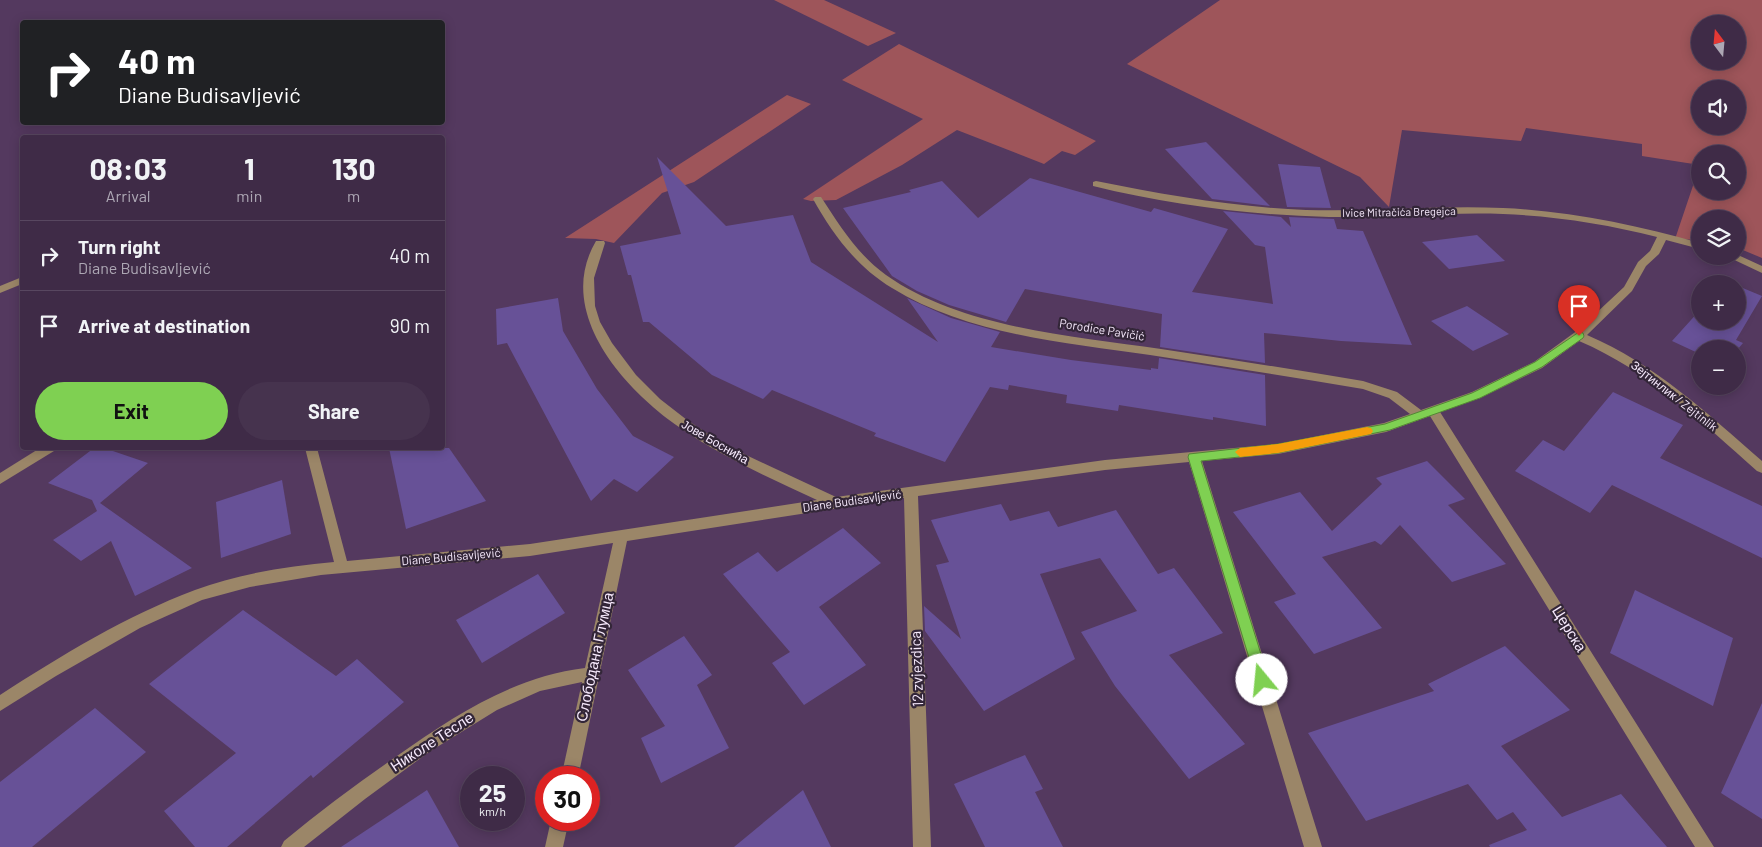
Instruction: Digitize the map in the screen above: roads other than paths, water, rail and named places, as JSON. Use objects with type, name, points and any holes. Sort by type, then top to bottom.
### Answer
[{"type":"street","name":"Ivice Mitračića Bregejca","points":[[1096,184],[1226,207],[1306,213],[1503,211],[1582,219],[1663,235],[1691,243]]},
{"type":"street","name":"Porodice Pavičić","points":[[818,200],[829,222],[846,245],[861,260],[911,294],[952,311],[993,323],[1054,336],[1363,385],[1396,395],[1410,405],[1418,416]]},
{"type":"street","name":"Diane Budisavljević","points":[[0,704],[50,671],[135,623],[200,595],[250,581],[342,567],[530,550],[911,492],[1105,466],[1286,447],[1386,427],[1476,395],[1538,365],[1579,336],[1628,289],[1642,264],[1655,252],[1663,235]]},
{"type":"street","name":"Јове Боснића","points":[[600,243],[591,266],[588,290],[591,312],[603,339],[624,371],[651,400],[687,428],[744,460],[836,503]]},
{"type":"street","points":[[1746,263],[1762,270]]},
{"type":"street","points":[[0,290],[20,281]]},
{"type":"street","name":"Зејтинлик / Zejtinlik","points":[[1579,336],[1621,356],[1650,374],[1762,468]]},
{"type":"street","name":"Церска","points":[[1433,411],[1705,847]]},
{"type":"street","points":[[0,479],[46,450]]},
{"type":"street","points":[[312,450],[342,567]]},
{"type":"street","points":[[1194,457],[1313,847]]},
{"type":"street","name":"12 zvjezdica","points":[[911,492],[922,847]]},
{"type":"street","name":"Слободана Глумца","points":[[572,766],[621,536]]},
{"type":"street","name":"Николе Тесле","points":[[290,847],[346,801],[445,731],[508,696],[539,684],[576,675],[592,674]]},
{"type":"street","points":[[554,847],[558,831]]}]
